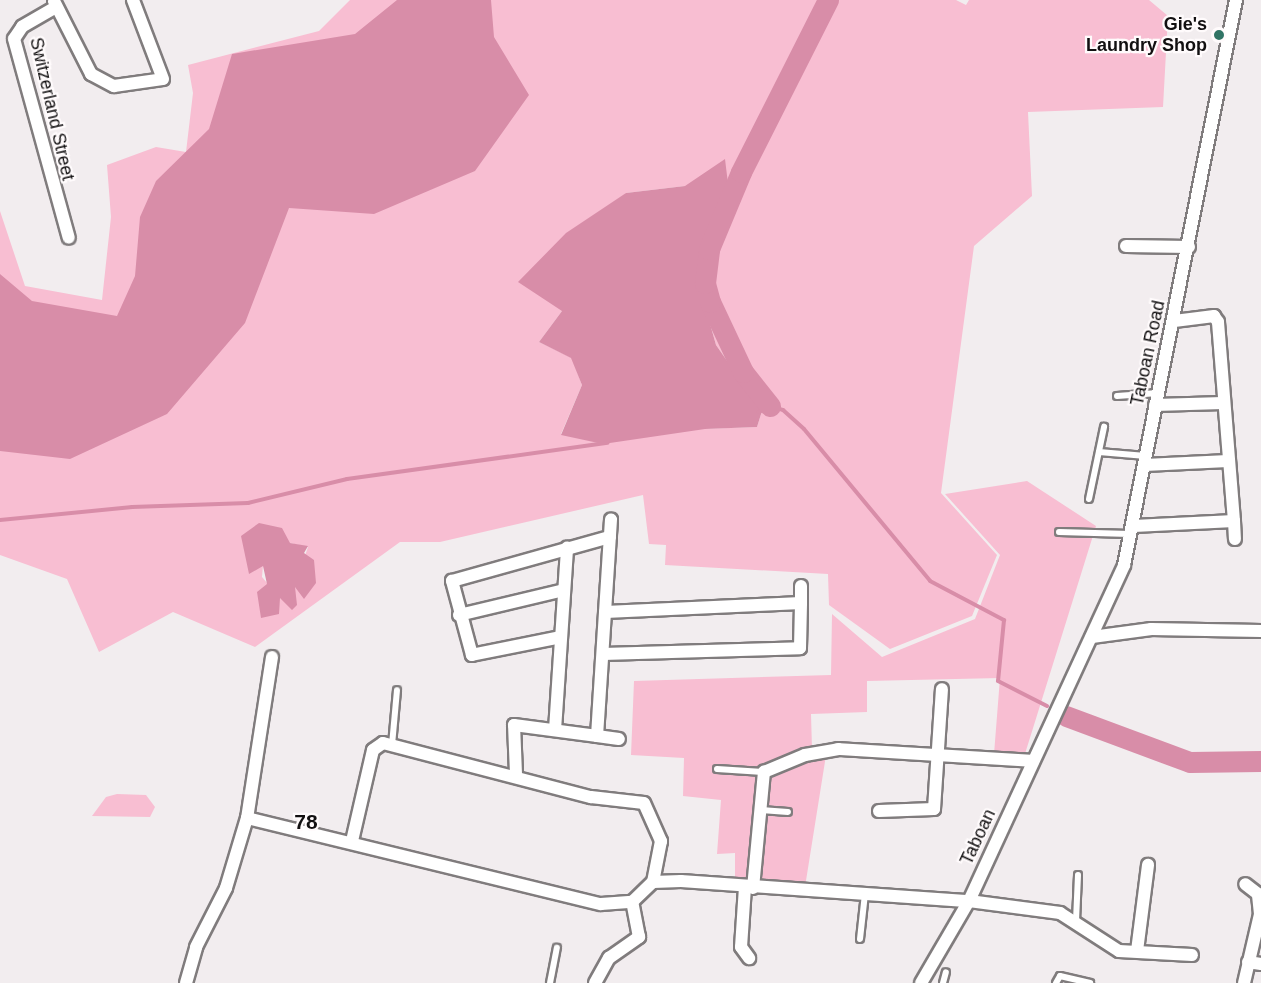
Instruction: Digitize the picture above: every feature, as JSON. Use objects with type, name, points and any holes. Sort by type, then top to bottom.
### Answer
[{"type":"street","points":[[55,3],[97,80],[114,86],[162,80],[133,0]]},
{"type":"street","name":"Taboan Road","points":[[1061,701],[1092,637],[1133,530],[1156,399],[1174,321],[1236,0]]},
{"type":"street","name":"Switzerland Street","points":[[55,3],[22,27],[14,39],[69,238]]},
{"type":"street","points":[[1126,246],[1189,246]]},
{"type":"street","points":[[1174,321],[1217,318],[1234,539]]},
{"type":"street","points":[[1156,399],[1223,403]]},
{"type":"street","points":[[1145,460],[1228,461]]},
{"type":"street","points":[[597,735],[611,519]]},
{"type":"street","points":[[1133,530],[1234,521]]},
{"type":"street","points":[[561,637],[478,657],[470,653],[459,615],[454,578],[567,546],[609,537]]},
{"type":"street","points":[[555,730],[567,546]]},
{"type":"street","points":[[603,654],[799,653],[801,586]]},
{"type":"street","points":[[459,615],[564,590]]},
{"type":"street","points":[[605,612],[801,603]]},
{"type":"street","points":[[1092,637],[1150,629],[1261,631]]},
{"type":"street","points":[[186,983],[196,947],[226,888],[247,818],[272,657]]},
{"type":"street","points":[[879,811],[932,810],[942,689]]},
{"type":"street","name":"Taboan","points":[[921,983],[969,901],[1061,701]]},
{"type":"street","points":[[516,774],[514,726],[619,739]]},
{"type":"street","points":[[247,818],[352,842],[546,895],[601,904],[633,902],[653,882],[661,841],[646,805],[591,797],[516,774],[383,742],[373,750],[352,842]]},
{"type":"street","points":[[749,958],[741,947],[761,810],[764,772],[828,750],[1033,761]]},
{"type":"street","points":[[1137,951],[1148,865]]},
{"type":"street","points":[[653,882],[969,901],[1059,913],[1076,921],[1111,948],[1192,955]]},
{"type":"street","points":[[1244,983],[1255,963],[1260,914],[1258,894],[1245,884]]},
{"type":"street","points":[[595,983],[609,958],[639,937],[633,902]]},
{"type":"lane","points":[[1117,396],[1156,399]]},
{"type":"lane","points":[[1089,499],[1104,427]]},
{"type":"lane","points":[[1099,452],[1145,460]]},
{"type":"lane","points":[[1059,532],[1133,530]]},
{"type":"lane","points":[[392,745],[397,690]]},
{"type":"lane","points":[[717,770],[764,772]]},
{"type":"lane","points":[[761,810],[788,812]]},
{"type":"lane","points":[[1076,921],[1077,875]]},
{"type":"lane","points":[[860,939],[865,894]]},
{"type":"lane","points":[[550,983],[557,948]]},
{"type":"lane","points":[[943,983],[946,972]]},
{"type":"lane","points":[[1056,983],[1060,976],[1090,983]]},
{"type":"shaded area","points":[[350,0],[956,0],[966,5],[969,0],[1149,0],[1168,16],[1163,107],[1028,112],[1032,196],[974,246],[941,493],[997,555],[972,616],[890,649],[829,605],[828,574],[665,565],[666,545],[649,544],[643,495],[440,542],[400,542],[255,647],[173,612],[99,652],[67,579],[0,555],[0,211],[25,286],[102,300],[111,217],[107,165],[156,147],[186,152],[193,93],[188,65],[319,31]],"holes":[[[685,186],[730,200],[699,285],[716,345],[762,411],[757,427],[561,434],[582,385],[572,358],[539,342],[562,311],[626,193]],[[290,543],[308,547],[295,585],[279,597],[262,577],[263,565],[249,573]]]},
{"type":"shaded area","points":[[397,0],[491,0],[494,37],[529,95],[475,171],[374,214],[289,208],[245,323],[167,414],[70,459],[0,451],[0,274],[32,301],[117,316],[135,276],[140,217],[156,181],[209,129],[232,54],[355,34]]},
{"type":"shaded area","points":[[725,159],[730,200],[699,285],[716,345],[762,411],[757,427],[705,429],[603,444],[561,435],[582,385],[571,358],[539,342],[562,311],[518,282],[566,233],[626,193],[685,186]]},
{"type":"shaded area","points":[[1027,481],[1096,526],[1024,757],[994,754],[1000,678],[867,681],[867,712],[811,714],[812,749],[827,749],[805,887],[735,882],[735,853],[717,854],[721,800],[683,796],[684,758],[631,755],[634,681],[831,675],[832,614],[882,657],[975,619],[1000,555],[945,494]]},
{"type":"shaded area","points":[[259,523],[282,528],[290,543],[308,546],[304,553],[314,560],[316,583],[304,599],[295,587],[297,605],[292,610],[280,598],[279,614],[261,618],[257,592],[267,584],[263,566],[249,574],[241,536]]},
{"type":"shaded area","points":[[117,794],[146,795],[155,807],[150,817],[92,816],[106,797]]},
{"type":"waterway","points":[[770,406],[743,372],[710,302],[705,283],[709,249],[741,172],[828,0]]},
{"type":"waterway","points":[[759,412],[770,406],[783,410],[804,429],[930,581],[1004,620],[998,681],[1047,706]]},
{"type":"waterway","points":[[0,520],[132,507],[248,503],[347,479],[608,443]]},
{"type":"waterway","points":[[1066,716],[1190,762],[1261,761]]},
{"type":"place","name":"Gie's Laundry Shop","points":[[1219,35]]},
{"type":"district","name":"78","points":[[306,822]]}]
